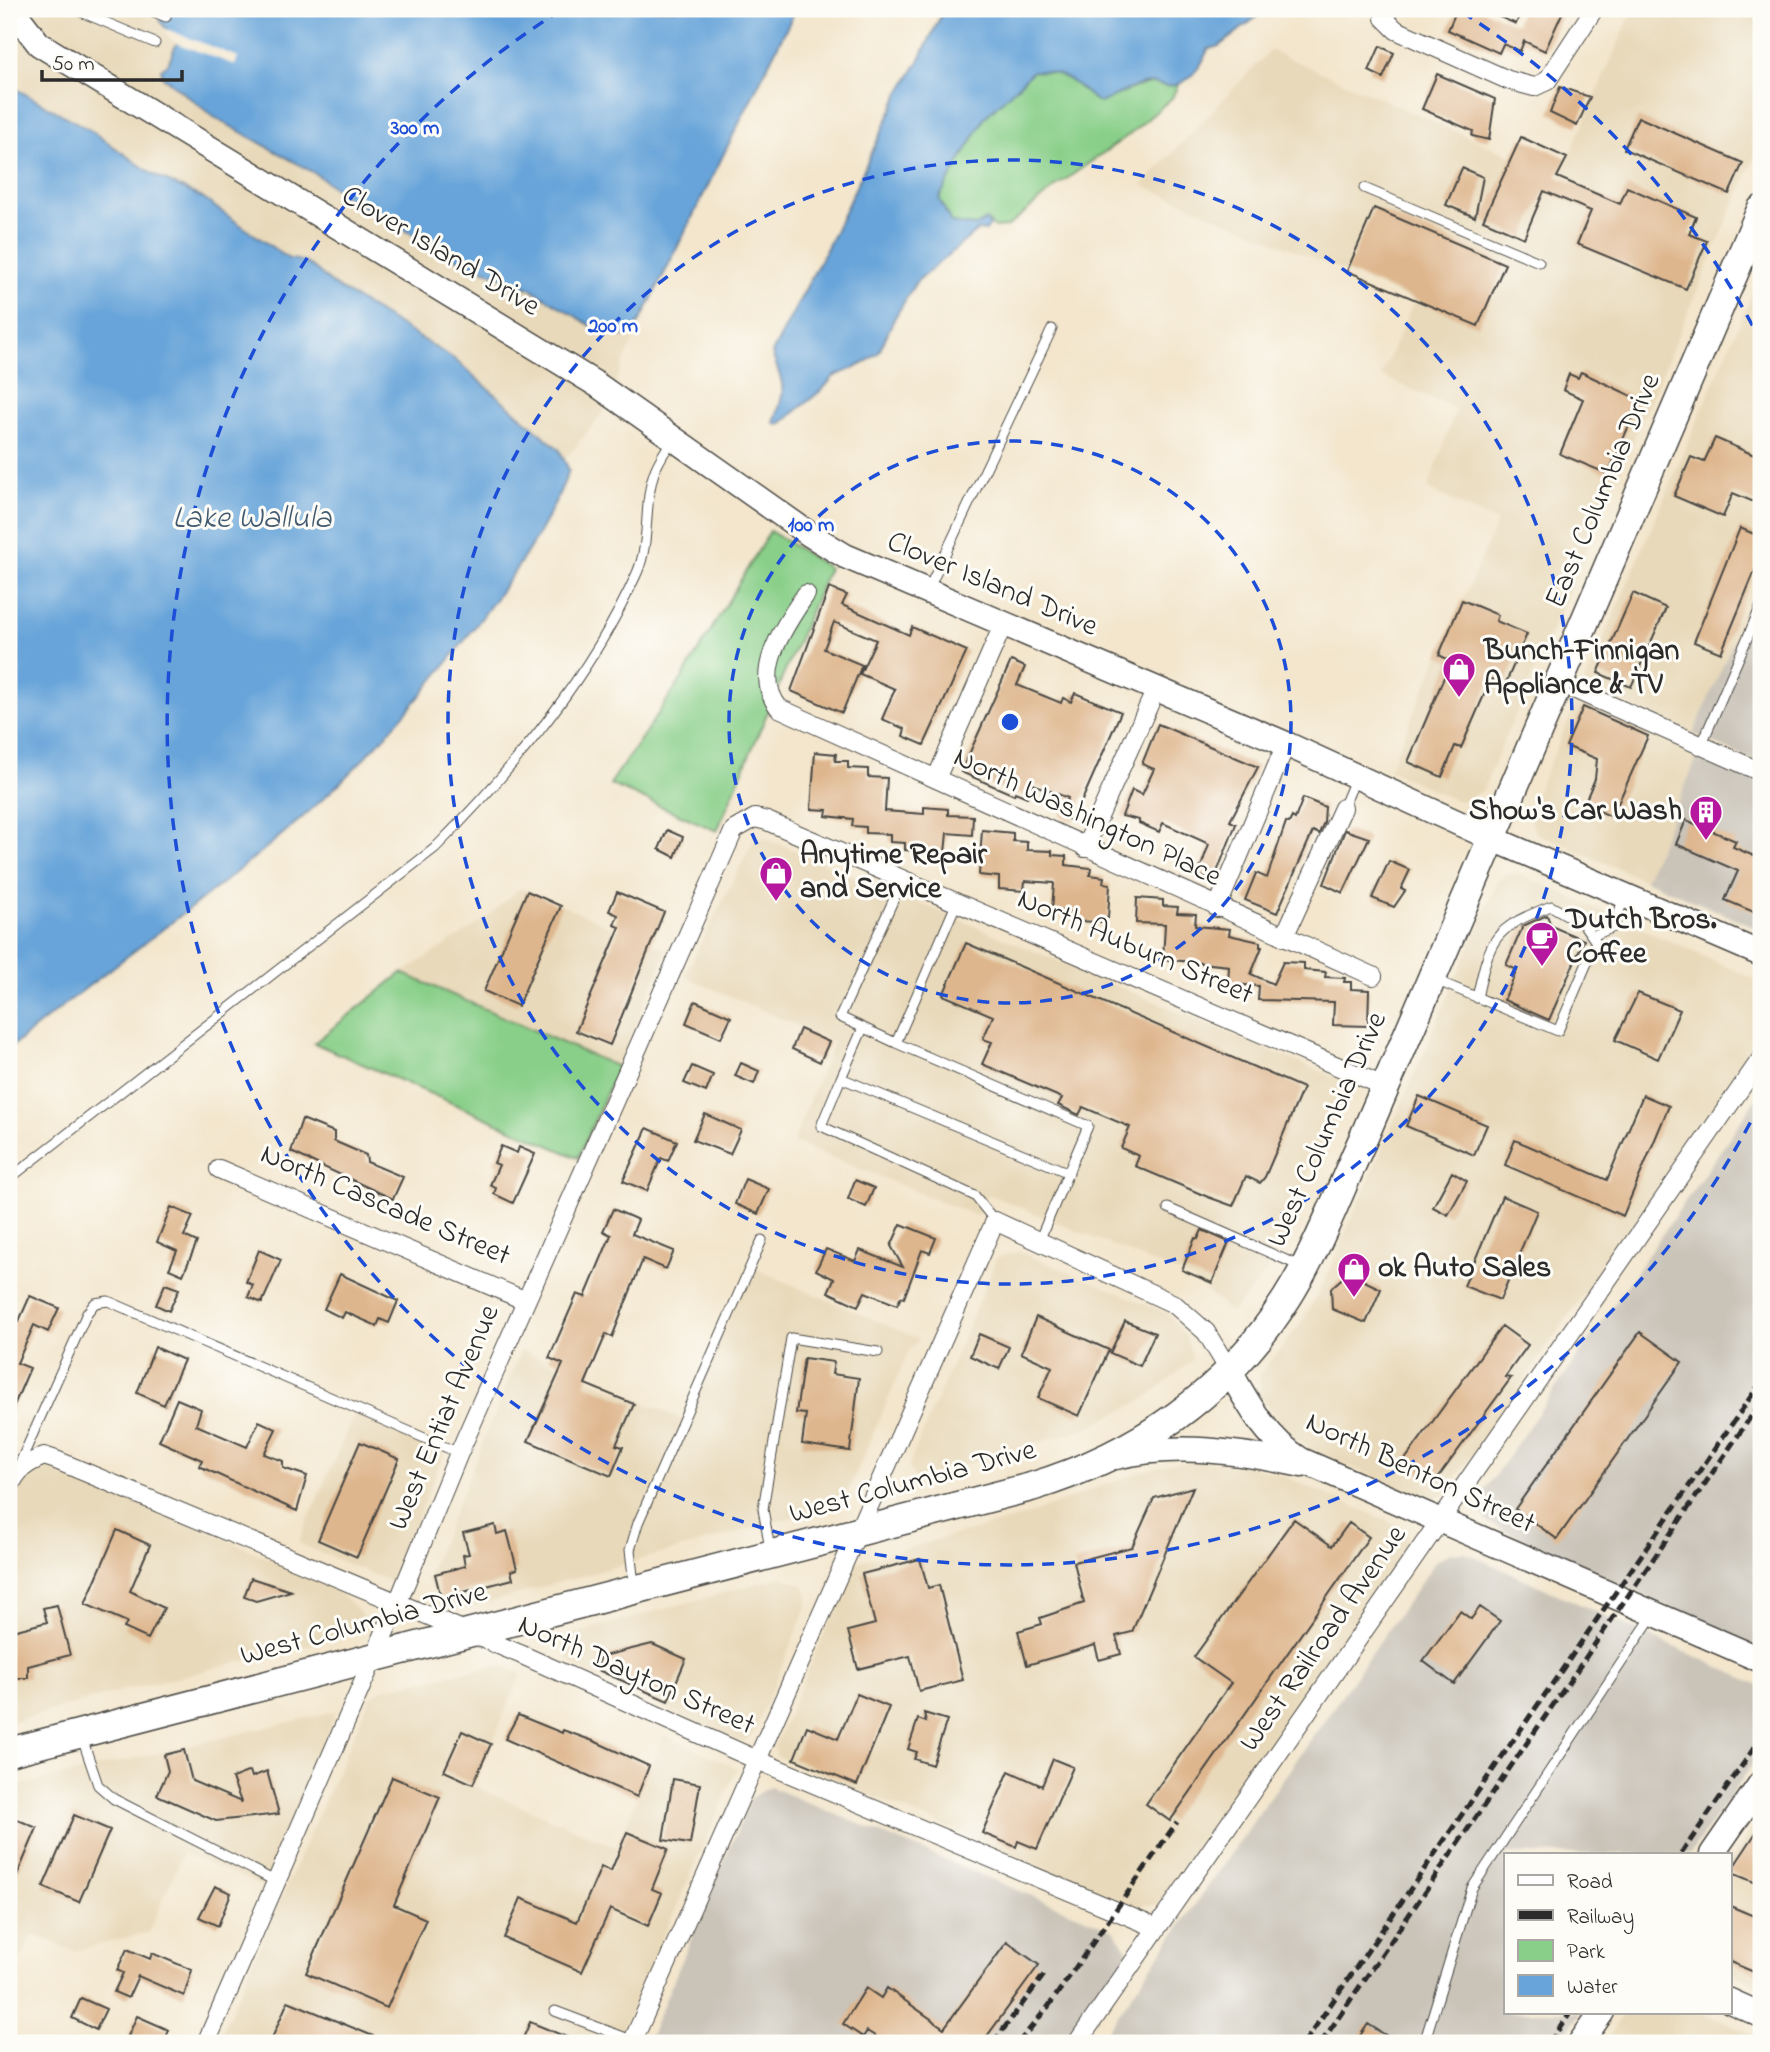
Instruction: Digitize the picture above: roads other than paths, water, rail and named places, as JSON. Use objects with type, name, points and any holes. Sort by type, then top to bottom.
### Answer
[{"type":"main road","name":"East Columbia Drive","points":[[1491,838],[1761,210]]},
{"type":"main road","name":"West Columbia Drive","points":[[9,1752],[1031,1487],[1106,1459],[1167,1424],[1209,1392],[1229,1370],[1268,1325],[1303,1268],[1386,1087],[1491,838]]},
{"type":"street","name":"Clover Island Drive","points":[[12,9],[39,44],[596,384],[824,544],[1003,625],[1286,744],[1491,838],[1761,954]]},
{"type":"street","points":[[1386,9],[1384,18],[1396,30],[1508,80],[1534,87],[1547,81],[1594,9]]},
{"type":"street","name":"North Washington Place","points":[[806,594],[771,658],[769,690],[779,708],[1217,908],[1373,976]]},
{"type":"street","points":[[936,779],[1003,625]]},
{"type":"street","points":[[1558,682],[1761,772]]},
{"type":"street","points":[[1085,848],[1156,689]]},
{"type":"street","points":[[1217,908],[1286,744]]},
{"type":"street","points":[[1284,937],[1343,808]]},
{"type":"street","name":"North Auburn Street","points":[[746,821],[755,818],[767,821],[1386,1087]]},
{"type":"street","name":"West Entiat Avenue","points":[[206,2043],[398,1602],[459,1453],[726,845],[734,830],[746,821]]},
{"type":"street","name":"West Railroad Avenue","points":[[1077,2043],[1761,1059]]},
{"type":"street","name":"North Cascade Street","points":[[219,1169],[526,1301]]},
{"type":"street","points":[[633,2042],[995,1221]]},
{"type":"street","name":"North Benton Street","points":[[995,1221],[1174,1304],[1206,1332],[1273,1438],[1291,1454],[1440,1522],[1761,1660]]},
{"type":"street","points":[[1106,1459],[1130,1453],[1205,1450],[1251,1455],[1320,1469]]},
{"type":"street","name":"North Dayton Street","points":[[16,1471],[44,1456],[56,1460],[398,1602],[757,1759],[1157,1928]]},
{"type":"street","points":[[9,1488],[16,1471]]},
{"type":"street","points":[[1713,1853],[1761,1783]]},
{"type":"street","points":[[1732,2002],[1761,2015]]},
{"type":"street","points":[[1580,2043],[1601,2014]]},
{"type":"lane","points":[[74,9],[155,43]]},
{"type":"lane","points":[[147,9],[166,17]]},
{"type":"lane","points":[[1364,188],[1539,262]]},
{"type":"lane","points":[[928,591],[1052,328]]},
{"type":"lane","points":[[9,1179],[435,848],[483,799],[575,679],[617,613],[643,552],[654,472],[673,439]]},
{"type":"lane","points":[[1701,746],[1761,606]]},
{"type":"lane","points":[[1343,808],[1357,775]]},
{"type":"lane","points":[[903,879],[840,1017],[1088,1126],[1039,1241]]},
{"type":"lane","points":[[1592,936],[1614,928],[1624,895]]},
{"type":"lane","points":[[896,1043],[957,902]]},
{"type":"lane","points":[[1432,979],[1478,998],[1558,1031],[1596,942],[1584,925],[1551,906],[1512,922],[1495,938],[1486,958],[1478,998]]},
{"type":"lane","points":[[863,1028],[821,1126],[975,1196],[995,1221]]},
{"type":"lane","points":[[841,1078],[1069,1173]]},
{"type":"lane","points":[[1168,1208],[1303,1268]]},
{"type":"lane","points":[[635,1590],[630,1550],[638,1523],[762,1240]]},
{"type":"lane","points":[[16,1471],[87,1313],[95,1303],[108,1301],[459,1453]]},
{"type":"lane","points":[[771,1555],[763,1509],[791,1338],[878,1352]]},
{"type":"lane","points":[[1424,2043],[1472,1888],[1654,1614]]},
{"type":"lane","points":[[81,1733],[98,1785],[114,1799],[277,1882]]},
{"type":"lane","points":[[555,2011],[633,2042]]},
{"type":"water","points":[[164,9],[796,9],[643,316],[632,334],[622,336],[595,328],[531,289],[453,257],[346,197],[316,174],[214,117],[163,77],[161,69],[168,64],[177,42],[160,21]]},
{"type":"water","points":[[944,9],[1267,9],[1219,46],[1208,49],[1193,74],[1173,86],[1144,84],[1100,103],[1063,76],[1033,71],[985,117],[939,198],[951,223],[976,226],[986,220],[990,225],[986,231],[978,230],[916,282],[894,319],[879,352],[865,363],[833,377],[824,388],[779,425],[774,423],[782,387],[772,353],[832,238],[899,94],[918,63]]},
{"type":"water","name":"Lake Wallula","points":[[9,85],[90,130],[154,175],[201,197],[289,259],[312,266],[331,283],[454,359],[559,449],[569,470],[541,529],[493,603],[419,697],[352,771],[268,846],[9,1049]]},
{"type":"railway","points":[[1304,2043],[1761,1382]]},
{"type":"railway","points":[[1321,2043],[1761,1402]]},
{"type":"railway","points":[[1682,1853],[1761,1738]]},
{"type":"railway","points":[[1018,2043],[1048,2007],[1177,1822]]},
{"type":"railway","points":[[993,2043],[1046,1972]]},
{"type":"railway","points":[[1549,2043],[1570,2014]]},
{"type":"place","name":"Bunch-Finnigan Appliance & TV","points":[[1459,699]]},
{"type":"place","name":"Show's Car Wash","points":[[1706,842]]},
{"type":"place","name":"Anytime Repair and Service","points":[[776,903]]},
{"type":"place","name":"Dutch Bros. Coffee","points":[[1542,968]]},
{"type":"place","name":"ok Auto Sales","points":[[1354,1299]]}]
